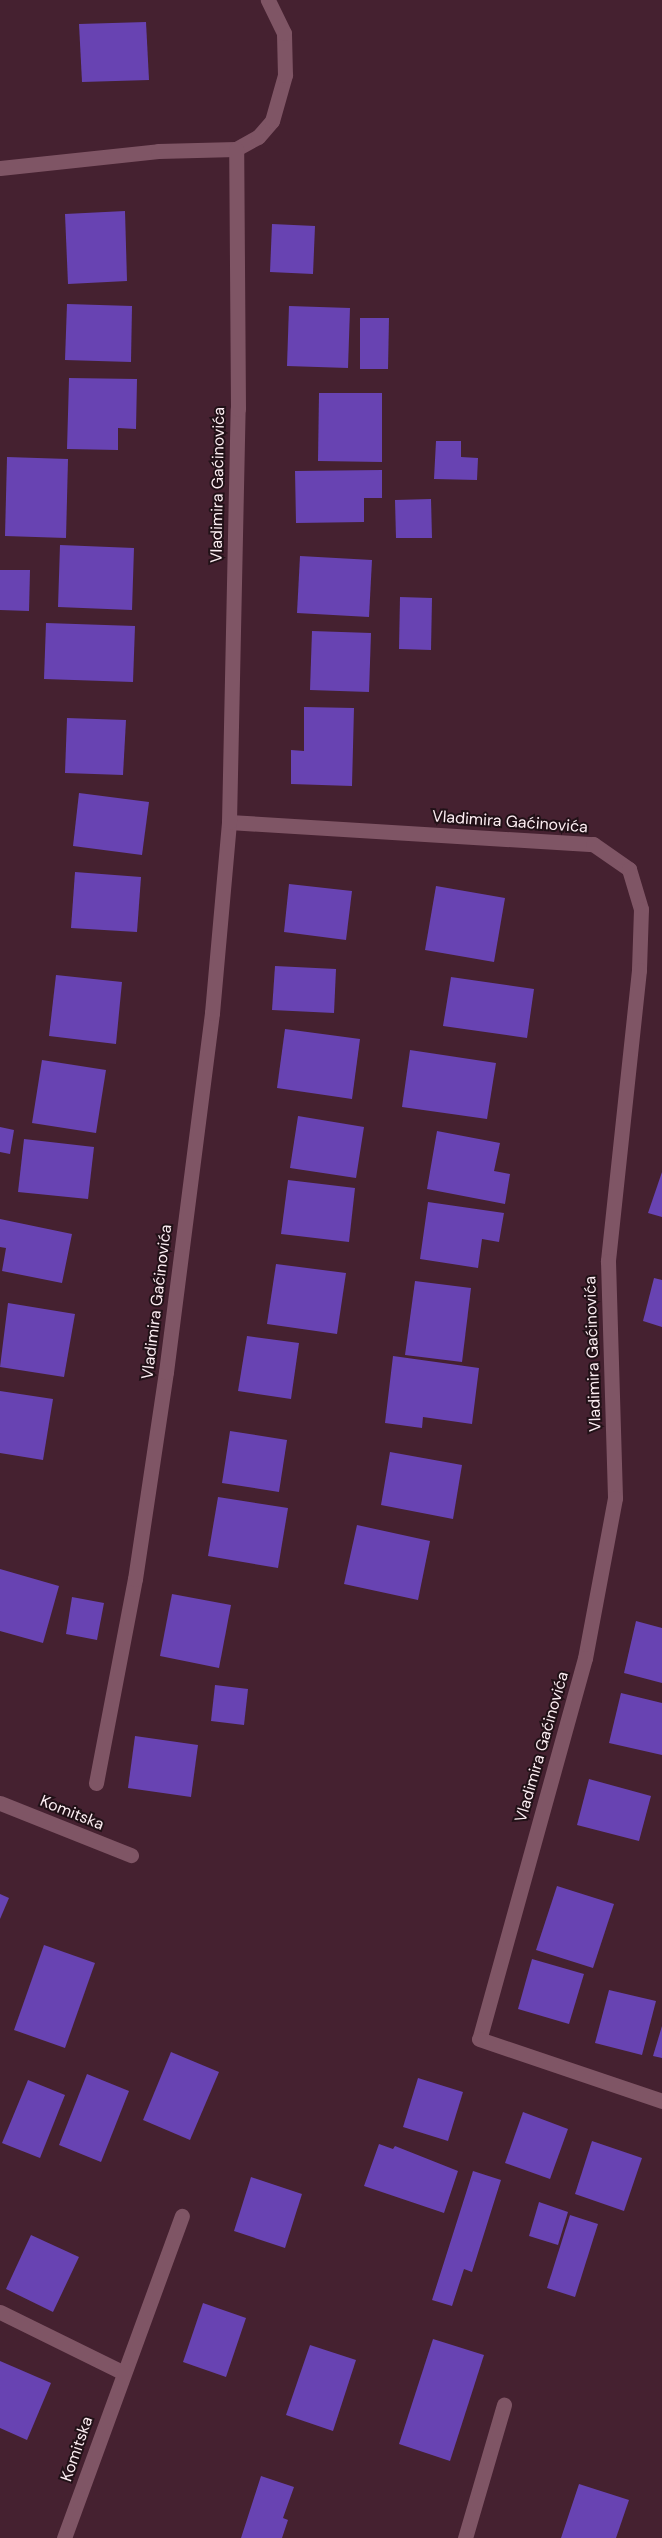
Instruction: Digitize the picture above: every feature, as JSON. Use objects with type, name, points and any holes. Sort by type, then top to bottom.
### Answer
[{"type":"street","points":[[0,168],[158,151],[236,149],[258,138],[272,121],[285,75],[284,33],[268,0]]},
{"type":"street","name":"Vladimira Gaćinovića","points":[[96,1783],[135,1579],[163,1392],[212,1014],[229,822],[238,409],[236,149]]},
{"type":"street","name":"Vladimira Gaćinovića","points":[[229,822],[594,844],[629,869],[640,918],[639,970],[608,1261],[615,1498],[585,1658],[479,2039],[662,2101]]},
{"type":"street","name":"Komitska","points":[[0,1803],[131,1855]]},
{"type":"street","name":"Komitska","points":[[64,2538],[122,2372],[182,2216]]},
{"type":"street","points":[[0,2312],[122,2372]]},
{"type":"street","points":[[466,2538],[504,2405]]},
{"type":"building","points":[[146,22],[149,80],[82,82],[79,24]]},
{"type":"building","points":[[125,211],[127,281],[68,284],[65,214]]},
{"type":"building","points":[[272,224],[315,226],[313,274],[270,272]]},
{"type":"building","points":[[67,304],[132,306],[131,362],[65,360]]},
{"type":"building","points":[[289,306],[350,308],[348,368],[287,366]]},
{"type":"building","points":[[360,318],[389,318],[388,369],[360,369]]},
{"type":"building","points":[[69,378],[137,379],[136,429],[118,428],[118,450],[67,449]]},
{"type":"building","points":[[319,393],[382,393],[382,462],[318,461]]},
{"type":"building","points":[[436,441],[461,441],[461,457],[478,458],[477,480],[434,479]]},
{"type":"building","points":[[7,457],[68,459],[66,538],[5,536]]},
{"type":"building","points":[[382,470],[382,498],[364,498],[364,522],[296,523],[295,471]]},
{"type":"building","points":[[431,499],[432,538],[396,538],[395,500]]},
{"type":"building","points":[[60,545],[134,548],[132,610],[58,607]]},
{"type":"building","points":[[300,556],[372,560],[369,617],[297,613]]},
{"type":"building","points":[[0,570],[30,570],[29,611],[0,610]]},
{"type":"building","points":[[400,597],[432,598],[431,650],[399,649]]},
{"type":"building","points":[[46,623],[135,626],[133,682],[44,679]]},
{"type":"building","points":[[312,631],[371,633],[369,692],[310,690]]},
{"type":"building","points":[[304,707],[354,708],[352,786],[291,784],[291,750],[304,751]]},
{"type":"building","points":[[67,718],[126,720],[123,775],[65,773]]},
{"type":"building","points":[[79,793],[149,802],[142,855],[73,846]]},
{"type":"building","points":[[75,872],[141,877],[137,932],[71,928]]},
{"type":"building","points":[[289,884],[352,891],[346,940],[284,932]]},
{"type":"building","points":[[436,886],[505,898],[494,962],[425,950]]},
{"type":"building","points":[[275,966],[336,969],[334,1013],[272,1010]]},
{"type":"building","points":[[56,975],[122,982],[116,1044],[49,1036]]},
{"type":"building","points":[[451,977],[534,989],[527,1038],[443,1026]]},
{"type":"building","points":[[285,1029],[360,1039],[352,1099],[277,1088]]},
{"type":"building","points":[[410,1050],[496,1063],[487,1119],[402,1107]]},
{"type":"building","points":[[42,1060],[106,1070],[96,1133],[32,1123]]},
{"type":"building","points":[[298,1116],[364,1127],[356,1178],[290,1168]]},
{"type":"building","points":[[0,1127],[14,1130],[10,1154],[0,1152]]},
{"type":"building","points":[[437,1131],[500,1143],[494,1171],[510,1174],[505,1204],[427,1189]]},
{"type":"building","points":[[24,1139],[94,1147],[88,1199],[18,1192]]},
{"type":"building","points":[[662,1172],[662,1217],[648,1213]]},
{"type":"building","points":[[288,1180],[355,1188],[349,1242],[281,1234]]},
{"type":"building","points":[[428,1202],[504,1213],[499,1242],[482,1239],[478,1268],[420,1259]]},
{"type":"building","points":[[0,1219],[72,1234],[62,1283],[2,1271],[6,1248],[0,1247]]},
{"type":"building","points":[[276,1264],[346,1273],[337,1334],[267,1324]]},
{"type":"building","points":[[654,1278],[662,1280],[662,1327],[643,1321]]},
{"type":"building","points":[[415,1281],[471,1288],[462,1362],[405,1355]]},
{"type":"building","points":[[8,1303],[75,1314],[64,1377],[0,1367]]},
{"type":"building","points":[[247,1336],[299,1343],[291,1399],[238,1391]]},
{"type":"building","points":[[393,1356],[479,1368],[472,1424],[423,1417],[422,1428],[385,1423]]},
{"type":"building","points":[[0,1391],[53,1399],[43,1460],[0,1453]]},
{"type":"building","points":[[230,1431],[287,1440],[279,1492],[222,1483]]},
{"type":"building","points":[[390,1452],[462,1465],[453,1519],[381,1505]]},
{"type":"building","points":[[218,1497],[288,1508],[278,1568],[208,1556]]},
{"type":"building","points":[[357,1525],[430,1541],[418,1600],[344,1584]]},
{"type":"building","points":[[0,1569],[59,1586],[43,1643],[0,1631]]},
{"type":"building","points":[[172,1594],[231,1605],[219,1668],[160,1656]]},
{"type":"building","points":[[72,1597],[104,1603],[97,1640],[66,1634]]},
{"type":"building","points":[[636,1621],[662,1628],[662,1683],[624,1673]]},
{"type":"building","points":[[215,1685],[248,1689],[244,1725],[211,1721]]},
{"type":"building","points":[[621,1693],[662,1703],[662,1755],[609,1743]]},
{"type":"building","points":[[135,1736],[198,1745],[191,1797],[128,1788]]},
{"type":"building","points":[[589,1779],[651,1796],[639,1841],[577,1825]]},
{"type":"building","points":[[557,1886],[614,1904],[593,1968],[536,1950]]},
{"type":"building","points":[[0,1894],[9,1898],[0,1919]]},
{"type":"building","points":[[44,1945],[95,1963],[65,2048],[14,2030]]},
{"type":"building","points":[[532,1959],[584,1974],[569,2024],[518,2009]]},
{"type":"building","points":[[609,1990],[656,2001],[642,2055],[595,2043]]},
{"type":"building","points":[[662,2026],[662,2058],[653,2056]]},
{"type":"building","points":[[171,2052],[219,2072],[190,2140],[143,2120]]},
{"type":"building","points":[[87,2074],[129,2091],[101,2162],[59,2145]]},
{"type":"building","points":[[418,2078],[463,2092],[448,2141],[403,2127]]},
{"type":"building","points":[[28,2080],[65,2095],[40,2158],[2,2143]]},
{"type":"building","points":[[523,2112],[568,2129],[550,2179],[505,2163]]},
{"type":"building","points":[[592,2141],[642,2158],[624,2211],[575,2194]]},
{"type":"building","points":[[379,2144],[393,2149],[395,2146],[458,2171],[444,2213],[364,2186]]},
{"type":"building","points":[[473,2171],[501,2180],[472,2272],[464,2269],[452,2306],[432,2300]]},
{"type":"building","points":[[251,2177],[302,2194],[285,2248],[234,2231]]},
{"type":"building","points":[[539,2202],[568,2212],[558,2245],[529,2236]]},
{"type":"building","points":[[570,2215],[598,2224],[575,2297],[547,2288]]},
{"type":"building","points":[[31,2235],[79,2257],[53,2312],[6,2289]]},
{"type":"building","points":[[203,2303],[246,2318],[226,2377],[183,2362]]},
{"type":"building","points":[[433,2339],[484,2355],[450,2461],[399,2444]]},
{"type":"building","points":[[310,2345],[356,2360],[333,2431],[286,2415]]},
{"type":"building","points":[[0,2361],[51,2383],[27,2440],[0,2428]]},
{"type":"building","points":[[261,2476],[294,2487],[283,2518],[288,2520],[282,2538],[241,2538]]},
{"type":"building","points":[[579,2484],[629,2500],[616,2538],[561,2538]]}]
